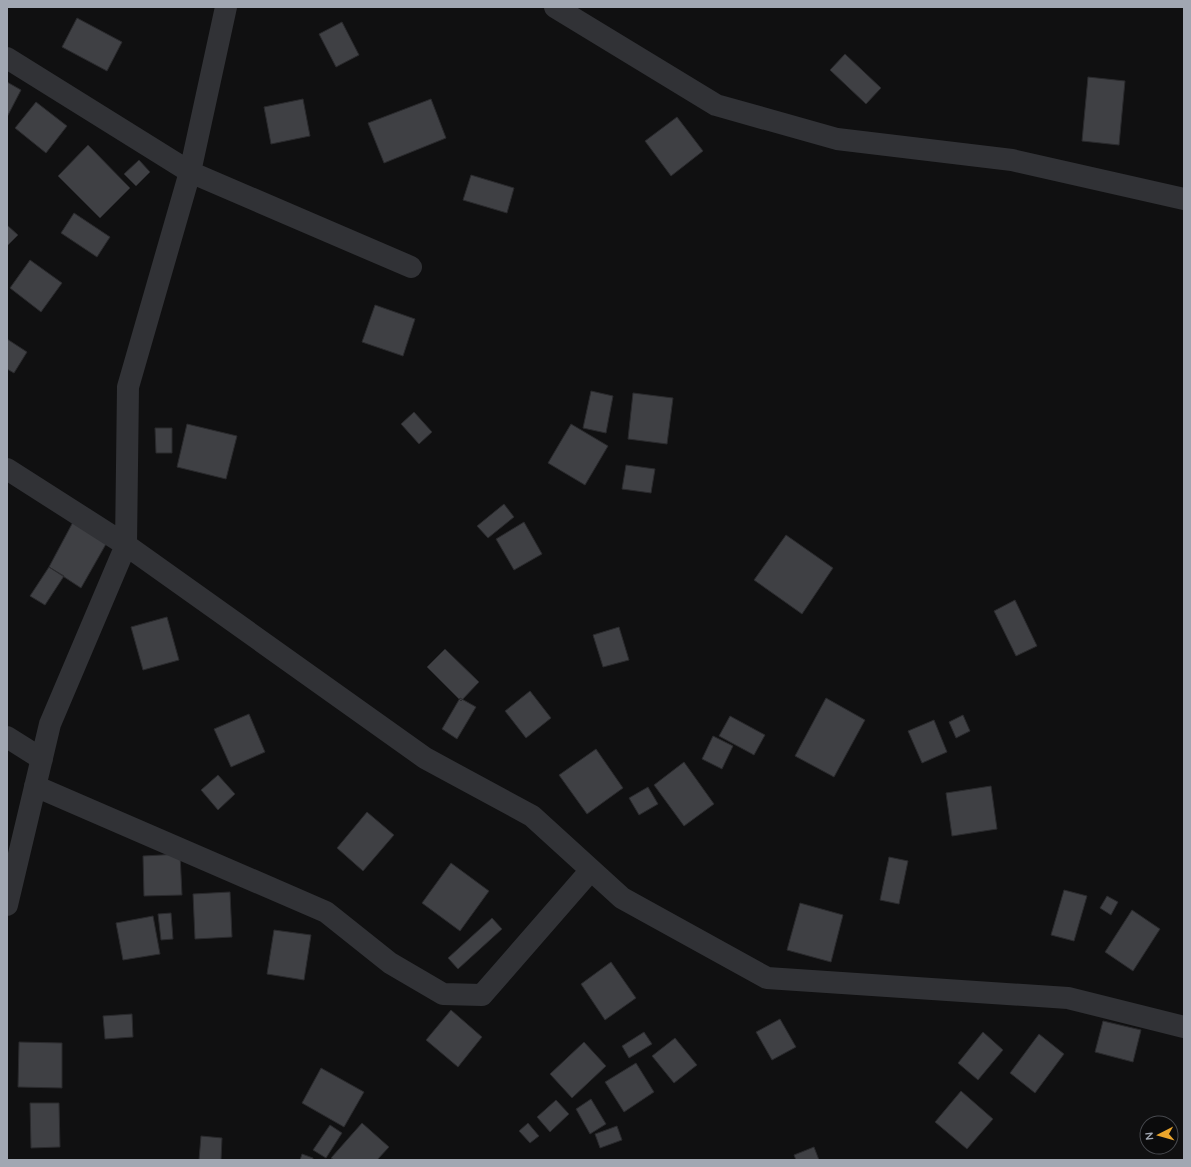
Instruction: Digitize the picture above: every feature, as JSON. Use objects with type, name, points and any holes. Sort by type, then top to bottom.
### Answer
[{"type":"street","points":[[7,905],[50,724],[126,545],[128,387],[190,172],[226,7]]},
{"type":"street","points":[[555,7],[716,105],[837,139],[1012,160],[1184,199]]},
{"type":"street","points":[[7,58],[190,172],[411,267]]},
{"type":"street","points":[[7,469],[126,545],[425,758],[532,816],[622,898],[767,978],[1068,998],[1184,1027]]},
{"type":"street","points":[[7,737],[42,759]]},
{"type":"street","points":[[35,786],[326,912],[390,963],[443,994],[482,995],[591,870]]},
{"type":"building","points":[[77,18],[122,42],[107,71],[62,47]]},
{"type":"building","points":[[342,22],[359,55],[336,67],[319,34]]},
{"type":"building","points":[[845,54],[881,88],[866,104],[830,70]]},
{"type":"building","points":[[1088,77],[1125,81],[1119,145],[1082,141]]},
{"type":"building","points":[[7,82],[21,90],[7,117]]},
{"type":"building","points":[[303,99],[310,136],[271,144],[264,107]]},
{"type":"building","points":[[431,99],[446,138],[384,163],[368,123]]},
{"type":"building","points":[[36,102],[67,126],[46,153],[15,128]]},
{"type":"building","points":[[677,117],[703,151],[671,176],[645,141]]},
{"type":"building","points":[[88,145],[130,188],[100,218],[58,176]]},
{"type":"building","points":[[139,160],[150,172],[136,186],[124,174]]},
{"type":"building","points":[[471,175],[514,188],[507,213],[463,200]]},
{"type":"building","points":[[74,213],[110,237],[97,257],[61,233]]},
{"type":"building","points":[[7,225],[18,235],[7,246]]},
{"type":"building","points":[[30,260],[62,283],[41,312],[10,288]]},
{"type":"building","points":[[375,305],[415,319],[403,356],[362,342]]},
{"type":"building","points":[[7,339],[27,352],[14,373],[7,369]]},
{"type":"building","points":[[591,391],[613,396],[606,433],[583,428]]},
{"type":"building","points":[[633,393],[673,398],[667,444],[628,439]]},
{"type":"building","points":[[414,412],[432,432],[419,444],[401,424]]},
{"type":"building","points":[[187,424],[237,436],[226,479],[177,467]]},
{"type":"building","points":[[571,424],[608,446],[585,485],[548,463]]},
{"type":"building","points":[[155,428],[172,428],[172,453],[156,453]]},
{"type":"building","points":[[626,465],[655,469],[651,493],[622,489]]},
{"type":"building","points":[[504,504],[514,517],[488,538],[477,526]]},
{"type":"building","points":[[73,522],[106,544],[81,588],[49,567]]},
{"type":"building","points":[[524,522],[542,554],[514,570],[496,539]]},
{"type":"building","points":[[786,535],[833,568],[802,614],[754,580]]},
{"type":"building","points":[[49,567],[64,576],[45,605],[30,596]]},
{"type":"building","points":[[1015,600],[1037,646],[1016,656],[994,611]]},
{"type":"building","points":[[167,617],[179,660],[143,670],[131,627]]},
{"type":"building","points":[[619,627],[629,660],[603,667],[593,635]]},
{"type":"building","points":[[445,649],[479,682],[461,701],[427,667]]},
{"type":"building","points":[[530,691],[551,718],[526,738],[505,711]]},
{"type":"building","points":[[460,698],[476,707],[457,739],[442,729]]},
{"type":"building","points":[[826,698],[865,720],[834,777],[795,756]]},
{"type":"building","points":[[249,714],[265,752],[231,767],[214,729]]},
{"type":"building","points":[[963,715],[970,731],[956,738],[949,722]]},
{"type":"building","points":[[730,716],[765,735],[754,755],[719,736]]},
{"type":"building","points":[[934,720],[947,752],[922,763],[908,731]]},
{"type":"building","points":[[713,736],[733,746],[722,769],[702,759]]},
{"type":"building","points":[[596,749],[623,788],[587,814],[559,775]]},
{"type":"building","points":[[684,762],[714,804],[684,826],[654,785]]},
{"type":"building","points":[[218,775],[235,794],[218,810],[201,790]]},
{"type":"building","points":[[991,786],[997,829],[952,836],[946,793]]},
{"type":"building","points":[[648,787],[658,804],[639,815],[629,798]]},
{"type":"building","points":[[367,812],[394,835],[363,871],[337,848]]},
{"type":"building","points":[[180,854],[182,895],[144,896],[143,856]]},
{"type":"building","points":[[889,857],[908,861],[899,904],[880,900]]},
{"type":"building","points":[[451,863],[489,891],[460,931],[422,903]]},
{"type":"building","points":[[1064,890],[1087,896],[1074,941],[1051,935]]},
{"type":"building","points":[[230,892],[232,937],[195,939],[193,894]]},
{"type":"building","points":[[1107,896],[1118,902],[1111,915],[1100,908]]},
{"type":"building","points":[[800,903],[843,915],[831,962],[787,950]]},
{"type":"building","points":[[1132,910],[1160,929],[1133,971],[1105,952]]},
{"type":"building","points":[[171,913],[173,939],[161,940],[158,914]]},
{"type":"building","points":[[153,916],[160,954],[123,960],[116,923]]},
{"type":"building","points":[[492,918],[502,929],[458,969],[448,958]]},
{"type":"building","points":[[274,930],[311,935],[304,980],[267,974]]},
{"type":"building","points":[[611,962],[636,998],[605,1020],[581,984]]},
{"type":"building","points":[[451,1010],[482,1037],[458,1067],[426,1040]]},
{"type":"building","points":[[132,1014],[133,1037],[105,1039],[103,1016]]},
{"type":"building","points":[[780,1019],[796,1047],[772,1060],[756,1032]]},
{"type":"building","points":[[1103,1021],[1141,1030],[1133,1062],[1095,1052]]},
{"type":"building","points":[[644,1032],[652,1044],[629,1058],[622,1046]]},
{"type":"building","points":[[983,1032],[1003,1050],[978,1080],[958,1063]]},
{"type":"building","points":[[1039,1034],[1064,1054],[1035,1093],[1010,1073]]},
{"type":"building","points":[[675,1038],[697,1065],[674,1083],[652,1056]]},
{"type":"building","points":[[19,1042],[62,1043],[62,1088],[18,1087]]},
{"type":"building","points":[[584,1042],[606,1066],[572,1098],[550,1074]]},
{"type":"building","points":[[636,1063],[654,1092],[624,1112],[605,1082]]},
{"type":"building","points":[[321,1068],[364,1092],[344,1127],[302,1103]]},
{"type":"building","points":[[961,1091],[993,1119],[967,1149],[935,1122]]},
{"type":"building","points":[[591,1099],[606,1124],[590,1134],[576,1109]]},
{"type":"building","points":[[556,1100],[569,1114],[550,1132],[537,1117]]},
{"type":"building","points":[[30,1103],[59,1103],[60,1147],[31,1148]]},
{"type":"building","points":[[362,1123],[389,1147],[377,1160],[334,1160],[331,1158]]},
{"type":"building","points":[[528,1123],[539,1136],[530,1143],[519,1131]]},
{"type":"building","points":[[330,1125],[342,1133],[326,1158],[313,1150]]},
{"type":"building","points":[[617,1126],[622,1140],[600,1148],[595,1134]]},
{"type":"building","points":[[201,1136],[222,1138],[221,1160],[199,1160]]},
{"type":"building","points":[[814,1147],[819,1160],[796,1160],[794,1155]]},
{"type":"building","points":[[302,1154],[313,1158],[313,1160],[300,1160]]}]
